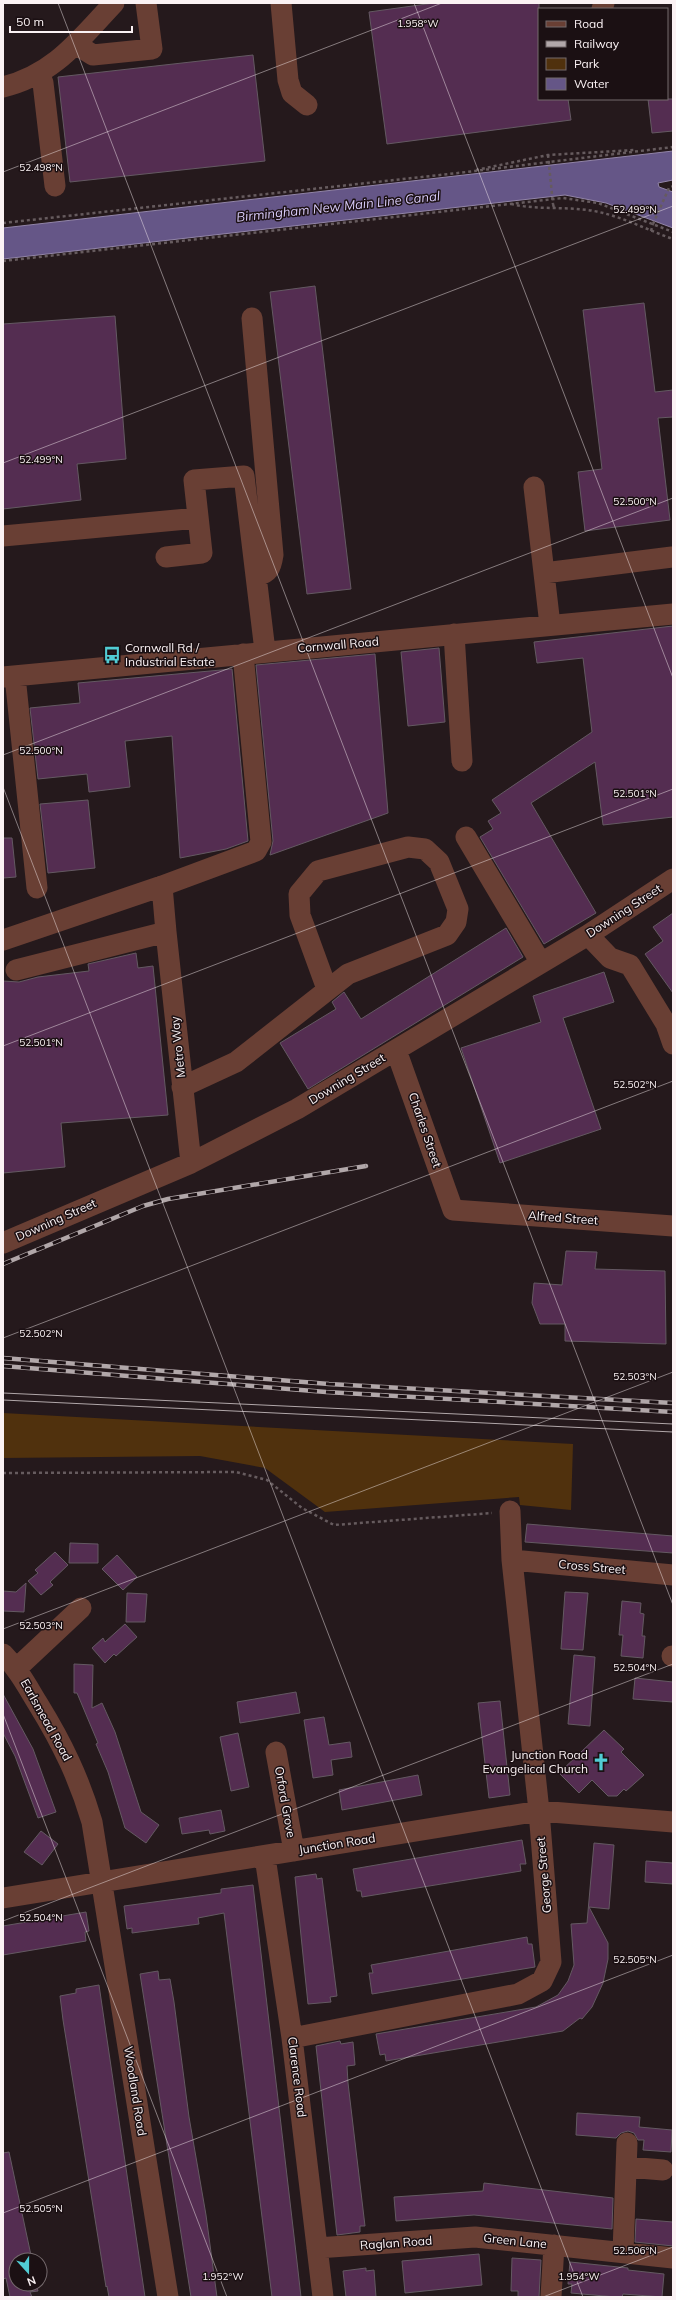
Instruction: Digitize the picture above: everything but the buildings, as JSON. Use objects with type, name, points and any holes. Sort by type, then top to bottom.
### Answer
[{"type":"street","points":[[3,87],[39,73],[58,62],[77,45],[114,3]]},
{"type":"street","points":[[77,45],[93,55],[152,49],[146,3]]},
{"type":"street","points":[[281,3],[288,80],[292,93],[308,105]]},
{"type":"street","points":[[39,73],[44,83],[54,186]]},
{"type":"street","points":[[252,318],[273,556],[271,567],[268,572],[256,576]]},
{"type":"street","points":[[166,557],[202,554],[194,480],[244,476],[265,651]]},
{"type":"street","points":[[534,487],[550,625]]},
{"type":"street","points":[[3,536],[198,518]]},
{"type":"street","points":[[544,573],[672,557]]},
{"type":"street","name":"Cornwall Road","points":[[9,677],[265,651],[673,614]]},
{"type":"street","points":[[454,634],[462,761]]},
{"type":"street","points":[[3,940],[162,886],[256,851],[261,842],[243,654]]},
{"type":"street","points":[[9,677],[37,888]]},
{"type":"street","points":[[466,837],[541,963]]},
{"type":"street","points":[[182,1087],[236,1062],[348,974],[447,935],[456,922],[458,909],[439,862],[425,849],[408,846],[318,871],[299,894],[300,915],[327,989]]},
{"type":"street","name":"Downing Street","points":[[3,1243],[94,1197],[191,1163],[297,1110],[588,935],[673,879]]},
{"type":"street","name":"Metro Way","points":[[162,886],[191,1163]]},
{"type":"street","points":[[16,970],[166,932]]},
{"type":"street","points":[[588,935],[610,958],[630,965],[666,1024],[673,1044]]},
{"type":"street","name":"Charles Street","points":[[396,1050],[453,1210]]},
{"type":"street","name":"Alfred Street","points":[[453,1210],[673,1226]]},
{"type":"street","name":"George Street","points":[[292,2038],[518,1994],[542,1981],[551,1962],[539,1811],[512,1560],[510,1511]]},
{"type":"street","name":"Cross Street","points":[[512,1560],[673,1575]]},
{"type":"street","points":[[10,1661],[81,1608]]},
{"type":"street","name":"Earlsmead Road","points":[[10,1661],[61,1740],[82,1787],[92,1822],[102,1884]]},
{"type":"street","name":"Orford Grove","points":[[276,1752],[294,1851]]},
{"type":"street","name":"Junction Road","points":[[3,1898],[102,1884],[539,1811],[673,1822]]},
{"type":"street","name":"Clarence Road","points":[[265,1857],[292,2038],[323,2297]]},
{"type":"street","name":"Woodland Road","points":[[102,1884],[168,2297]]},
{"type":"street","points":[[623,2252],[627,2144]]},
{"type":"street","points":[[627,2167],[663,2170]]},
{"type":"street","name":"Raglan Road","points":[[317,2248],[475,2237]]},
{"type":"street","name":"Green Lane","points":[[475,2237],[673,2258]]},
{"type":"street","name":"Green Lane","points":[[551,2297],[554,2245]]},
{"type":"path","points":[[3,223],[458,173],[673,147]]},
{"type":"path","points":[[458,173],[548,155],[656,149]]},
{"type":"path","points":[[548,155],[554,208]]},
{"type":"path","points":[[651,231],[669,188],[673,186]]},
{"type":"path","points":[[3,261],[199,241],[563,198],[598,203],[605,207],[673,232]]},
{"type":"path","points":[[508,204],[531,209],[554,208],[603,213],[673,239]]},
{"type":"path","points":[[603,213],[605,207]]},
{"type":"path","points":[[3,1473],[236,1472],[267,1480],[302,1508],[334,1525],[510,1511]]},
{"type":"green space","points":[[3,1413],[573,1444],[571,1510],[520,1505],[519,1497],[325,1512],[265,1468],[200,1456],[3,1458]]},
{"type":"water","name":"Birmingham New Main Line Canal","points":[[673,151],[673,180],[658,183],[659,187],[673,192],[673,228],[606,203],[565,195],[3,259],[3,228]]},
{"type":"tram line","points":[[3,1393],[673,1424]]},
{"type":"tram line","points":[[3,1400],[673,1432]]},
{"type":"railway","points":[[3,1264],[143,1206],[168,1199],[366,1166]]},
{"type":"railway","points":[[3,1358],[329,1384],[673,1403]]},
{"type":"railway","points":[[3,1366],[326,1392],[673,1412]]},
{"type":"place","name":"Cornwall Rd / Industrial Estate","points":[[112,655]]},
{"type":"place","name":"Junction Road Evangelical Church","points":[[601,1762]]}]
